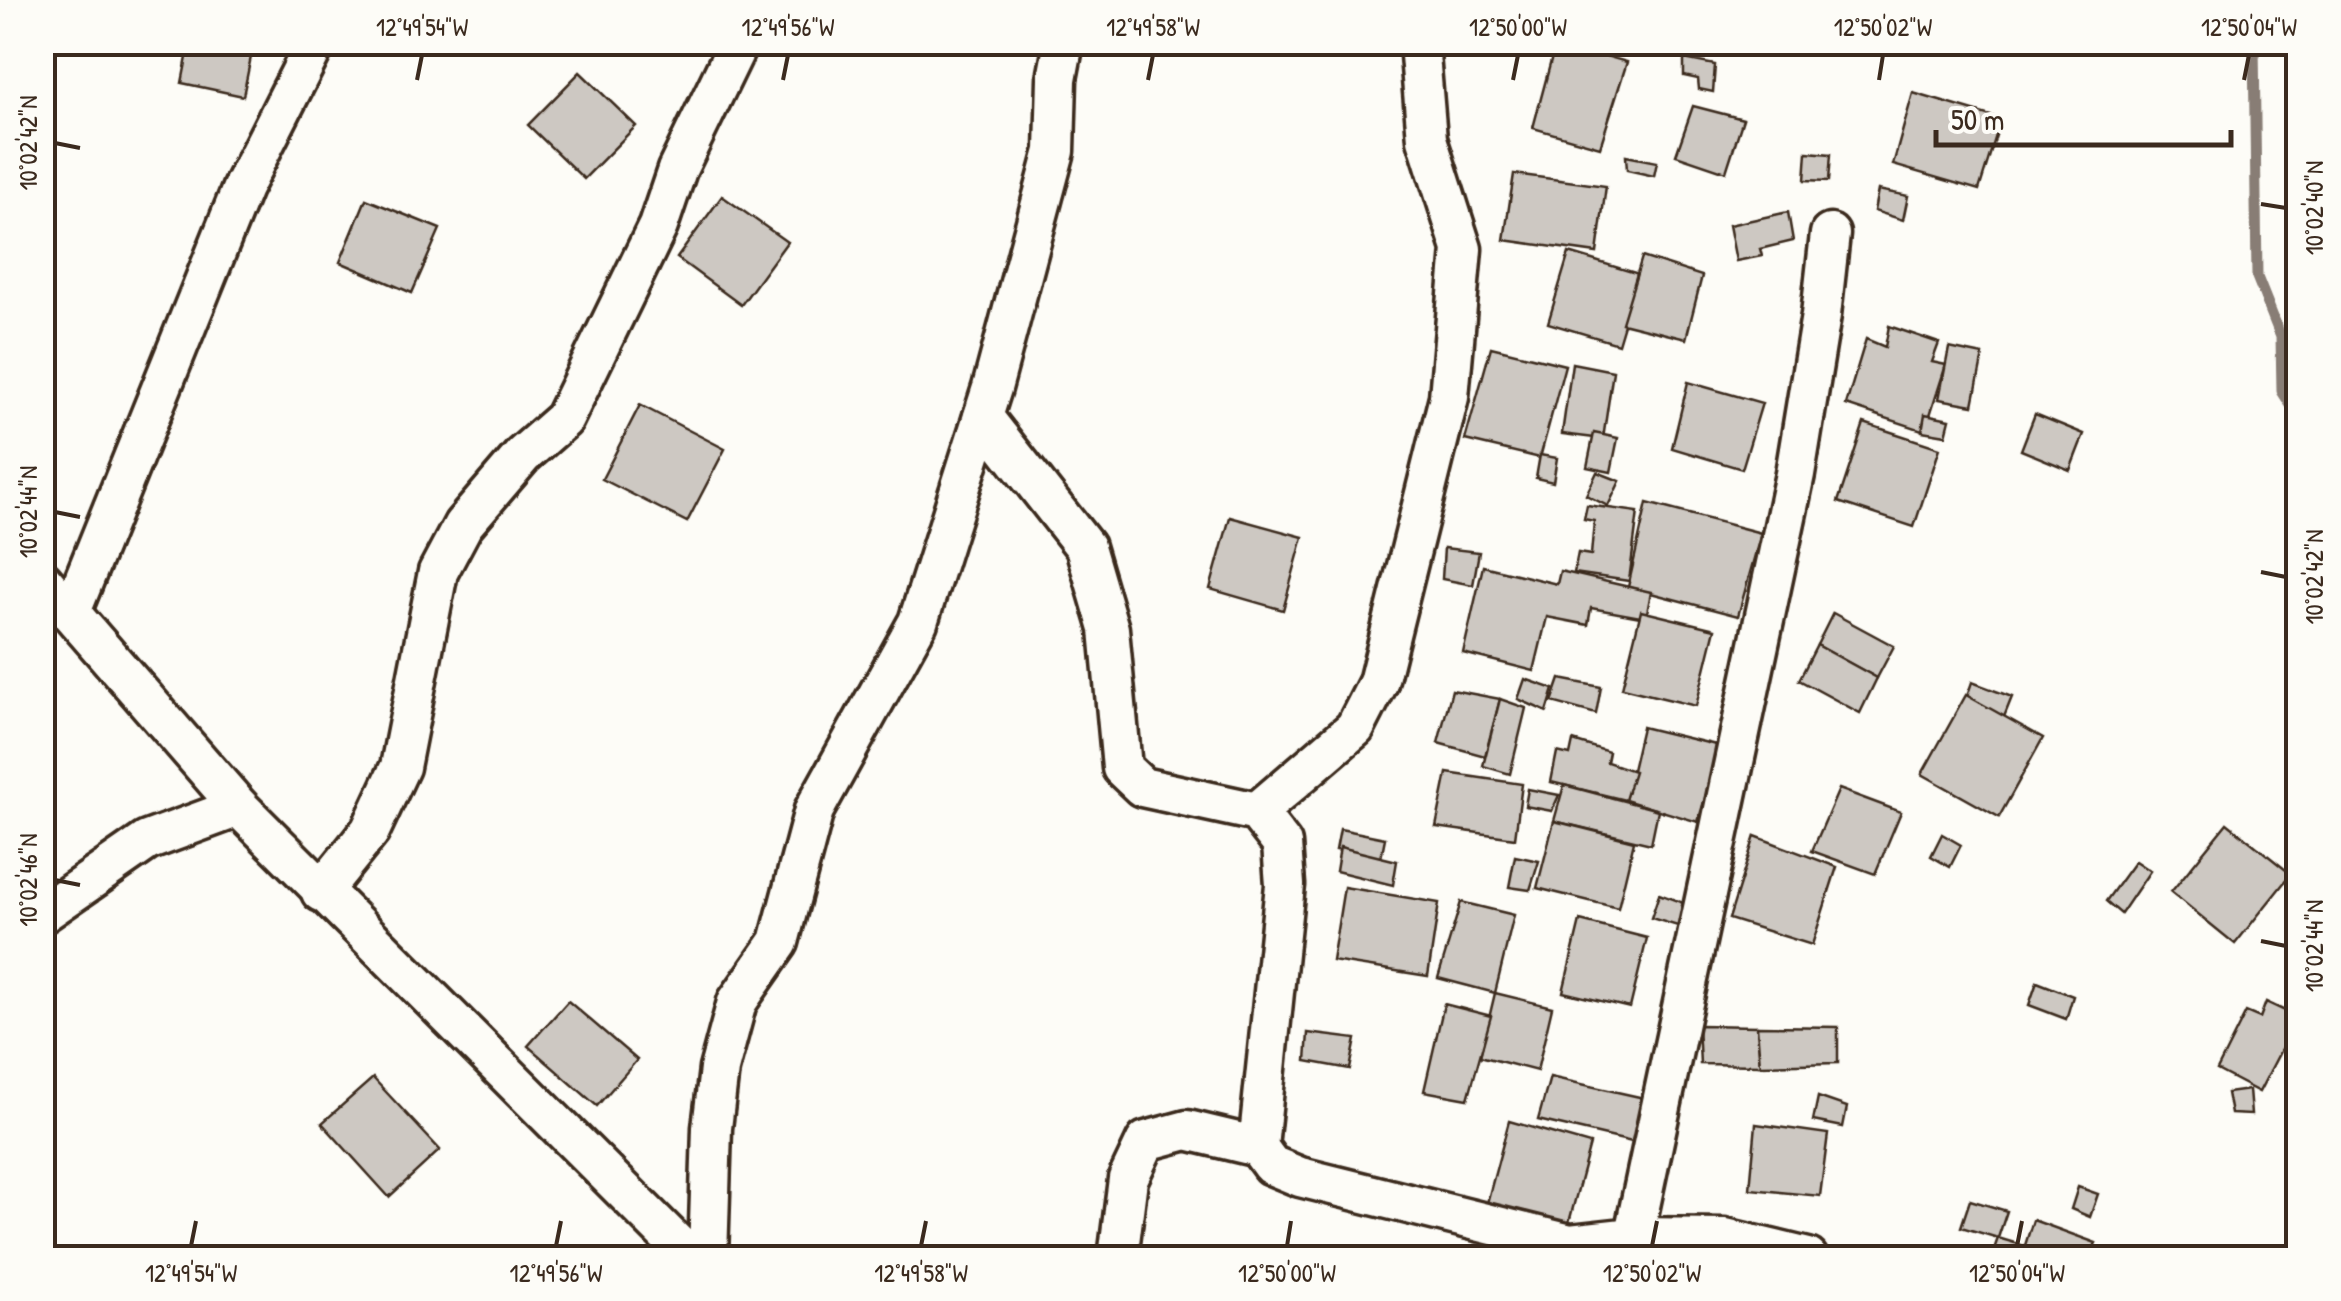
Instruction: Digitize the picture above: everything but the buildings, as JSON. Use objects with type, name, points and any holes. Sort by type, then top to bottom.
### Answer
[{"type":"street","points":[[71,612],[242,188],[316,42]]},
{"type":"street","points":[[321,892],[370,831],[400,767],[438,572],[463,524],[524,455],[564,419],[658,226],[677,170],[740,42]]},
{"type":"street","points":[[708,1258],[712,1128],[719,1069],[737,1002],[779,942],[814,810],[918,622],[983,417],[1055,151],[1057,79],[1064,42]]},
{"type":"street","points":[[1257,812],[1355,728],[1378,682],[1449,397],[1462,249],[1427,139],[1420,55],[1426,42]]},
{"type":"street","points":[[1631,1248],[1796,474],[1830,234]]},
{"type":"street","points":[[983,417],[1085,546],[1108,629],[1122,768],[1142,787],[1257,812],[1282,844],[1285,885],[1258,1147]]},
{"type":"street","points":[[42,580],[239,807],[691,1258]]},
{"type":"street","points":[[42,914],[148,841],[239,807]]},
{"type":"street","points":[[1118,1258],[1128,1179],[1146,1141],[1186,1130],[1258,1147],[1271,1165],[1300,1177],[1570,1244],[1631,1248],[1724,1238],[1808,1258]]},
{"type":"waterway","points":[[2254,42],[2257,277],[2281,337],[2282,391],[2298,416]]}]
